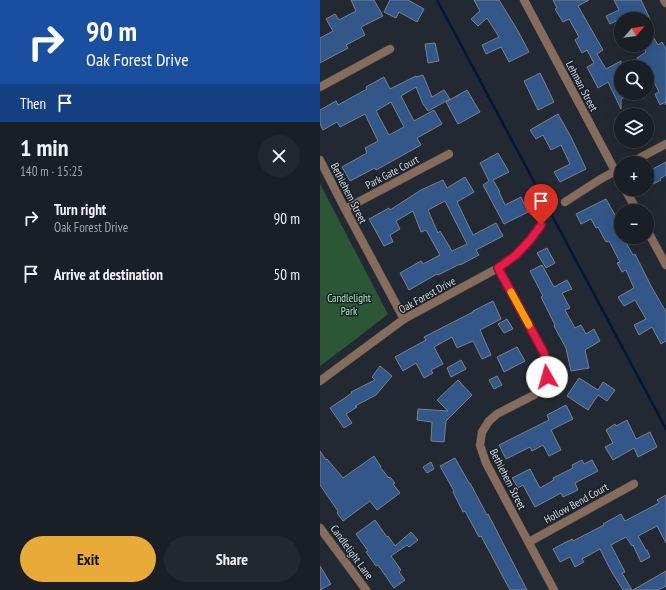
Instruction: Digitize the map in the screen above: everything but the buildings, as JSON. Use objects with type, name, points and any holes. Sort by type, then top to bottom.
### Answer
[{"type":"street","name":"Lehman Street","points":[[524,0],[614,162]]},
{"type":"street","points":[[320,86],[390,49]]},
{"type":"street","points":[[643,156],[666,144]]},
{"type":"street","name":"Park Gate Court","points":[[345,209],[449,154]]},
{"type":"street","name":"Bethlehem Street","points":[[320,160],[404,319]]},
{"type":"street","points":[[565,202],[614,171]]},
{"type":"street","name":"Oak Forest Drive","points":[[320,382],[404,319],[498,268],[516,255],[541,225]]},
{"type":"street","points":[[654,243],[666,266]]},
{"type":"street","name":"Bethlehem Street","points":[[498,268],[544,353],[547,367],[547,377],[541,388],[534,395],[498,414],[489,421],[482,432],[480,445],[486,463],[554,590]]},
{"type":"street","name":"Hollow Bend Court","points":[[529,542],[634,484]]},
{"type":"street","name":"Candlelight Lane","points":[[320,528],[366,590]]},
{"type":"green space","name":"Candlelight Park","points":[[320,184],[388,314],[320,366]]},
{"type":"waterway","points":[[437,0],[666,429]]},
{"type":"slow traffic","points":[[511,292],[529,325]]},
{"type":"route","points":[[541,225],[516,255],[498,268],[544,353],[547,367],[547,377]]}]
